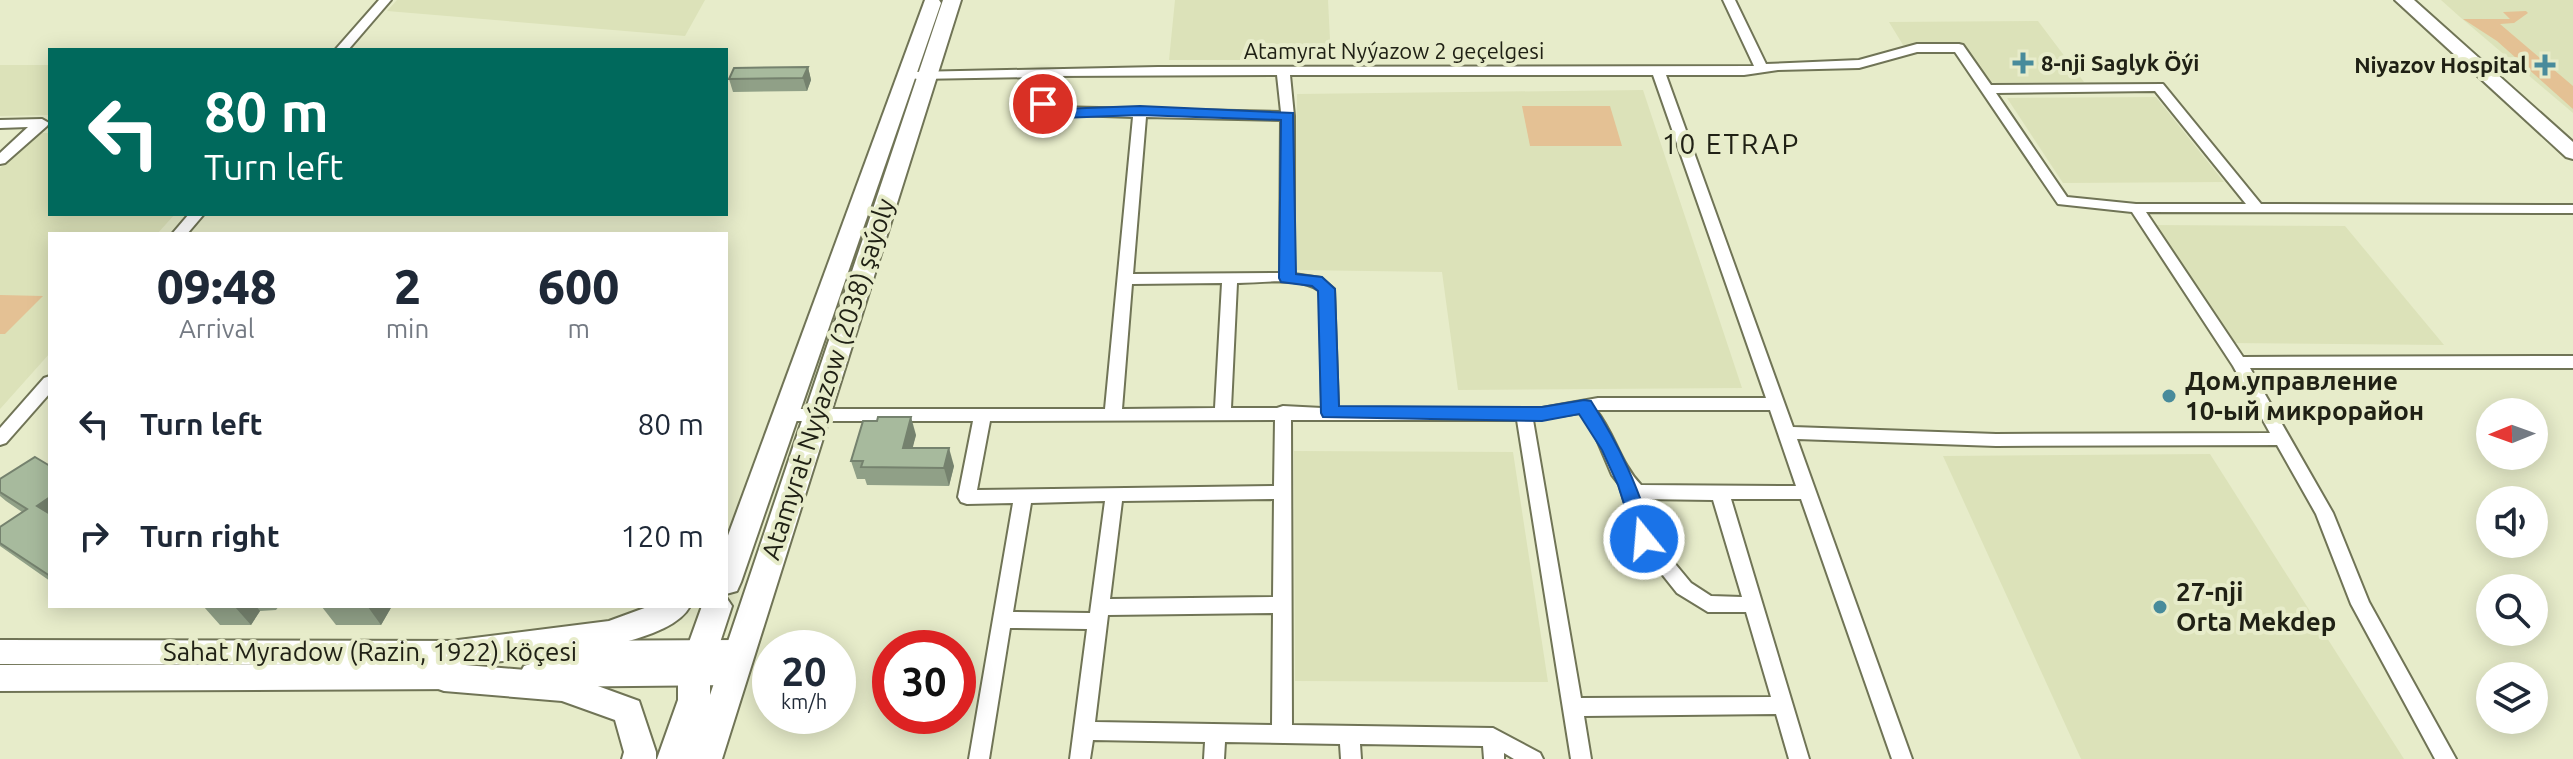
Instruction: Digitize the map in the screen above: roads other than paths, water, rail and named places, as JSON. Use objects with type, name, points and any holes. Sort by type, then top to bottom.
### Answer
[{"type":"main road","name":"Atamyrat Nyýazow (2038) şaýoly","points":[[705,759],[817,415],[917,75],[933,0]]},
{"type":"main road","name":"Atamyrat Nyýazow (2038) şaýoly","points":[[728,576],[786,415],[917,75],[952,0]]},
{"type":"main road","points":[[2404,0],[2573,153]]},
{"type":"main road","points":[[2422,0],[2573,134]]},
{"type":"main road","points":[[728,543],[786,415]]},
{"type":"main road","points":[[451,665],[609,634],[649,622],[672,608]]},
{"type":"main road","points":[[674,759],[694,700],[697,662],[716,608]]},
{"type":"main road","name":"Sahat Myradow (Razin, 1922) köçesi","points":[[0,652],[451,665]]},
{"type":"main road","points":[[0,678],[451,665],[736,663]]},
{"type":"main road","points":[[451,665],[562,687],[628,711],[640,752],[639,759]]},
{"type":"street","points":[[343,48],[385,0]]},
{"type":"street","points":[[1729,0],[1762,69]]},
{"type":"street","name":"Atamyrat Nyýazow 2 geçelgesi","points":[[917,75],[1744,71],[1859,64],[1917,48],[1959,48],[1987,89]]},
{"type":"street","points":[[1283,71],[1288,116],[1287,278]]},
{"type":"street","points":[[1658,71],[1902,759]]},
{"type":"street","points":[[1047,72],[1043,104],[1049,111],[1288,116]]},
{"type":"street","points":[[1987,89],[2159,87],[2256,207]]},
{"type":"street","points":[[1987,89],[2063,201],[2136,208],[2573,209]]},
{"type":"street","points":[[1113,413],[1140,111]]},
{"type":"street","points":[[0,124],[45,123]]},
{"type":"street","points":[[0,160],[45,123]]},
{"type":"street","points":[[2136,208],[2239,363],[2324,513],[2360,604],[2446,759]]},
{"type":"street","points":[[181,232],[195,216]]},
{"type":"street","points":[[1125,279],[1287,278],[1316,281],[1327,289],[1330,413]]},
{"type":"street","points":[[1223,413],[1230,279]]},
{"type":"street","points":[[2239,363],[2573,362]]},
{"type":"street","points":[[0,439],[48,384]]},
{"type":"street","points":[[786,415],[1542,414],[1598,404],[1775,404]]},
{"type":"street","points":[[1584,406],[1599,425],[1627,485],[1644,539],[1684,588],[1708,604],[1753,605]]},
{"type":"street","points":[[1282,733],[1283,412]]},
{"type":"street","points":[[983,414],[967,497],[1283,492]]},
{"type":"street","points":[[1524,414],[1581,759]]},
{"type":"street","points":[[1788,433],[1996,440],[2282,439]]},
{"type":"street","points":[[1627,485],[1637,492],[1649,494],[1809,492]]},
{"type":"street","points":[[1720,493],[1799,759]]},
{"type":"street","points":[[979,759],[1023,496]]},
{"type":"street","points":[[1080,759],[1114,496]]},
{"type":"street","points":[[1003,620],[1284,605]]},
{"type":"street","points":[[1573,707],[1783,705]]},
{"type":"street","points":[[1084,731],[1493,737],[1533,759]]},
{"type":"street","points":[[1214,759],[1215,733]]},
{"type":"street","points":[[1349,736],[1351,759]]},
{"type":"street","points":[[1493,737],[1494,759]]},
{"type":"place","name":"8-nji Saglyk Öýi","points":[[2023,63]]},
{"type":"place","name":"Niyazov Hospital","points":[[2545,65]]},
{"type":"place","name":"Дом.управление 10-ый микрорайон","points":[[2169,396]]},
{"type":"place","name":"27-nji Orta Mekdep","points":[[2160,607]]},
{"type":"district","name":"10 ETRAP","points":[[1731,144]]}]
